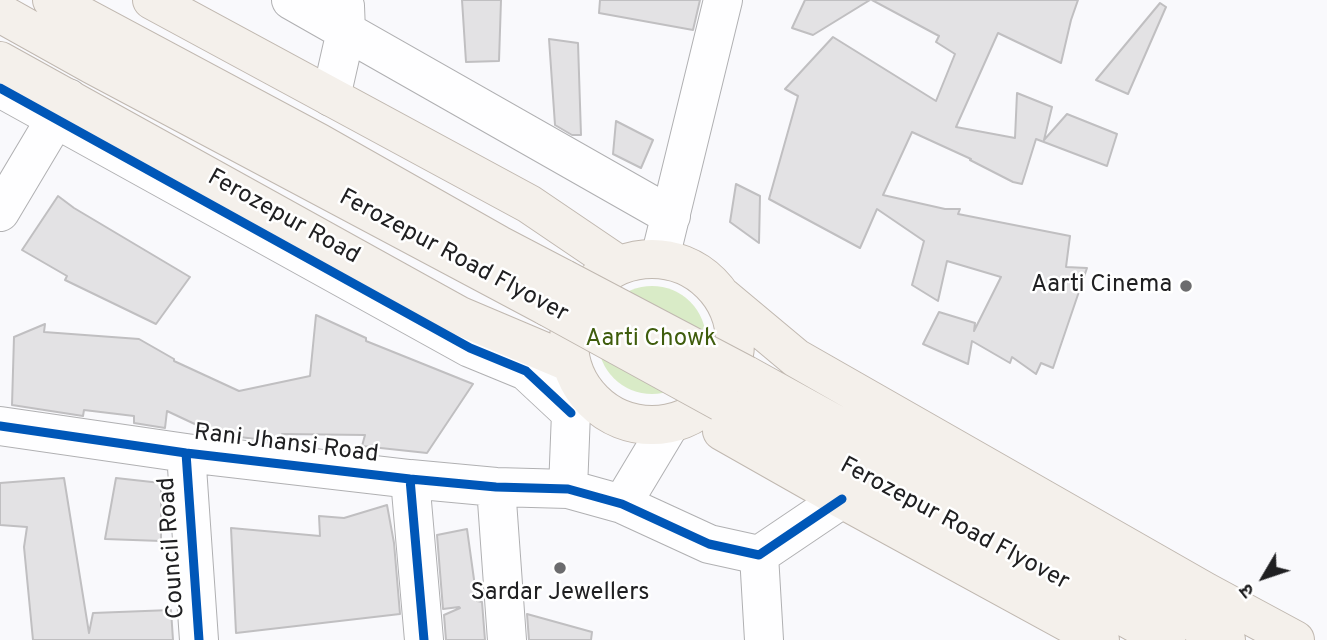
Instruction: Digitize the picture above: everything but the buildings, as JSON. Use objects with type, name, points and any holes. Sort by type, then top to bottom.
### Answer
[{"type":"main road","name":"Ferozepur Road Flyover","points":[[52,0],[319,143],[499,245],[746,375],[1226,640]]},
{"type":"main road","points":[[152,0],[529,204],[619,265]]},
{"type":"main road","name":"Ferozepur Road Flyover","points":[[0,13],[1167,640]]},
{"type":"main road","name":"Ferozepur Road","points":[[0,61],[62,108],[460,316],[574,387]]},
{"type":"main road","points":[[723,298],[734,321],[736,347],[730,373],[717,396],[682,420],[644,426],[619,419],[574,387],[568,338],[573,313],[584,292],[600,276],[619,265],[639,259],[660,258],[685,265],[707,278],[723,298],[796,358],[1295,640]]},
{"type":"main road","points":[[682,420],[842,499],[1100,640]]},
{"type":"street","points":[[291,0],[345,15],[671,216]]},
{"type":"street","points":[[660,258],[723,0]]},
{"type":"street","points":[[331,97],[345,15]]},
{"type":"street","points":[[0,88],[62,108],[470,348],[574,387],[568,489]]},
{"type":"street","points":[[0,212],[62,108]]},
{"type":"street","points":[[622,504],[682,420]]},
{"type":"street","name":"Rani Jhansi Road","points":[[0,426],[186,453],[410,479],[496,487],[568,489],[622,504],[709,544],[759,555]]},
{"type":"street","name":"Council Road","points":[[186,453],[199,640]]},
{"type":"street","points":[[410,479],[424,640]]},
{"type":"street","points":[[496,487],[507,640]]},
{"type":"street","points":[[764,640],[759,555],[842,499]]},
{"type":"green space","name":"Aarti Chowk","points":[[652,286],[673,290],[690,302],[702,319],[706,340],[702,361],[690,378],[673,390],[652,394],[631,390],[614,378],[602,361],[598,340],[602,319],[614,302],[631,290]]},
{"type":"cycle path","points":[[0,88],[470,348],[526,371],[571,413]]},
{"type":"cycle path","points":[[0,426],[186,453],[410,479],[496,487],[568,489],[622,504],[709,544],[759,555],[842,499]]},
{"type":"cycle path","points":[[186,453],[199,640]]},
{"type":"cycle path","points":[[410,479],[424,640]]},
{"type":"place","name":"Aarti Cinema","points":[[1186,286]]},
{"type":"place","name":"Sardar Jewellers","points":[[560,568]]}]
